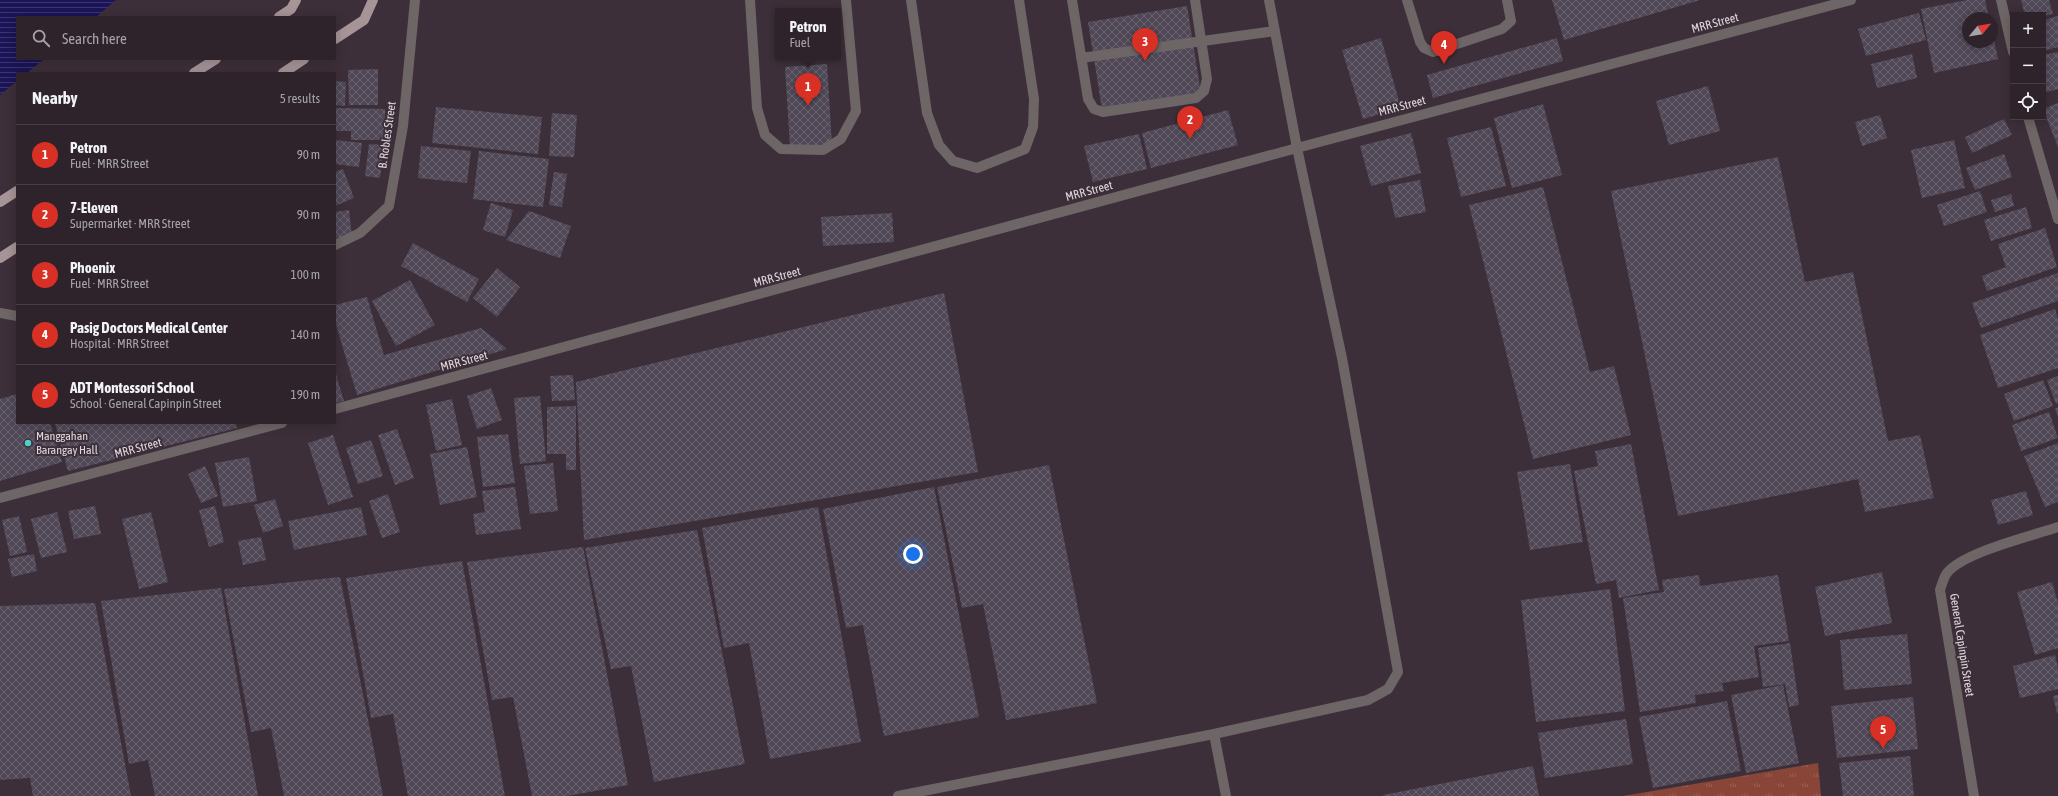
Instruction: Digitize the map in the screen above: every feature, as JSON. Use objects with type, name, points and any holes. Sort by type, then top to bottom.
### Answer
[{"type":"main road","points":[[280,16],[291,9],[296,0]]},
{"type":"main road","points":[[336,38],[364,20],[373,0]]},
{"type":"main road","points":[[196,72],[214,60]]},
{"type":"main road","points":[[284,72],[302,60]]},
{"type":"main road","points":[[0,202],[16,192]]},
{"type":"main road","points":[[0,258],[16,247]]},
{"type":"street","name":"B. Robles Street","points":[[336,245],[360,233],[389,206],[403,126],[415,0]]},
{"type":"street","points":[[750,0],[757,108],[765,135],[781,149],[823,150],[841,139],[856,111],[846,0]]},
{"type":"street","points":[[911,0],[927,113],[939,144],[953,160],[977,168],[1025,149],[1033,127],[1034,99],[1019,0]]},
{"type":"street","points":[[1072,0],[1088,99],[1094,109],[1104,112],[1196,98],[1204,91],[1207,79],[1195,0]]},
{"type":"street","points":[[898,796],[1214,734],[1368,700],[1388,689],[1398,672],[1342,358],[1297,148],[1269,0]]},
{"type":"street","points":[[1407,0],[1420,42],[1424,48],[1432,52],[1502,29],[1511,21],[1507,0]]},
{"type":"street","name":"MRR Street","points":[[336,409],[1297,148],[1851,0]]},
{"type":"street","points":[[2001,0],[2012,48]]},
{"type":"street","points":[[1081,58],[1275,31]]},
{"type":"street","points":[[2029,120],[2058,219]]},
{"type":"street","points":[[0,313],[16,316]]},
{"type":"street","name":"MRR Street","points":[[0,498],[278,424]]},
{"type":"street","name":"General Capinpin Street","points":[[1974,796],[1940,590],[1946,573],[1960,562],[1978,553],[2058,527]]},
{"type":"street","points":[[1214,734],[1226,796]]},
{"type":"green space","points":[[1818,763],[1821,796],[1623,796]]},
{"type":"shaded area","points":[[0,0],[116,0],[97,16],[16,16],[16,60],[43,60],[28,72],[16,72],[16,82],[0,95]]},
{"type":"building","points":[[1552,0],[1700,0],[1564,40]]},
{"type":"building","points":[[1967,0],[1985,0],[1988,12],[1962,12],[1962,48],[1996,48],[1998,59],[1934,73],[1921,9]]},
{"type":"building","points":[[2021,0],[2049,0],[2053,14],[2046,15],[2046,12],[2024,12]]},
{"type":"building","points":[[1187,6],[1202,99],[1103,115],[1088,22]]},
{"type":"building","points":[[1919,13],[1926,40],[1866,56],[1858,29]]},
{"type":"building","points":[[2058,16],[2058,47],[2046,50],[2046,48],[2046,19]]},
{"type":"building","points":[[1381,38],[1401,108],[1363,119],[1342,50]]},
{"type":"building","points":[[1557,38],[1563,61],[1433,98],[1427,75]]},
{"type":"building","points":[[2058,52],[2058,89],[2046,92],[2046,84],[2046,54]]},
{"type":"building","points":[[1912,54],[1917,78],[1877,88],[1871,64]]},
{"type":"building","points":[[827,64],[832,145],[790,147],[785,67]]},
{"type":"building","points":[[378,69],[378,105],[349,105],[348,70]]},
{"type":"building","points":[[336,81],[346,82],[345,106],[336,105]]},
{"type":"building","points":[[1708,86],[1720,131],[1669,145],[1656,101]]},
{"type":"building","points":[[2058,103],[2058,147],[2046,117],[2046,108]]},
{"type":"building","points":[[1543,104],[1562,175],[1512,188],[1494,118]]},
{"type":"building","points":[[436,107],[542,117],[538,154],[432,143]]},
{"type":"building","points":[[336,108],[385,109],[385,140],[351,140],[351,131],[336,131]]},
{"type":"building","points":[[1228,110],[1238,145],[1151,168],[1142,133]]},
{"type":"building","points":[[552,113],[577,115],[574,157],[549,156]]},
{"type":"building","points":[[1880,115],[1887,138],[1862,146],[1855,122]]},
{"type":"building","points":[[2004,119],[2012,135],[1972,153],[1965,137]]},
{"type":"building","points":[[1491,127],[1506,186],[1461,197],[1447,138]]},
{"type":"building","points":[[1411,133],[1421,173],[1371,186],[1360,146]]},
{"type":"building","points":[[1139,134],[1147,169],[1093,182],[1084,146]]},
{"type":"building","points":[[336,140],[362,143],[359,167],[336,164]]},
{"type":"building","points":[[1954,140],[1965,188],[1922,198],[1911,150]]},
{"type":"building","points":[[369,144],[384,145],[380,178],[365,176]]},
{"type":"building","points":[[421,146],[471,151],[467,183],[418,178]]},
{"type":"building","points":[[479,151],[549,159],[543,207],[473,199]]},
{"type":"building","points":[[2004,154],[2012,177],[1975,190],[1966,168]]},
{"type":"building","points":[[1778,157],[1805,282],[1853,272],[1888,441],[1920,435],[1934,498],[1865,512],[1858,479],[1678,516],[1611,191]]},
{"type":"building","points":[[343,169],[354,198],[336,206],[336,172]]},
{"type":"building","points":[[554,172],[567,174],[562,207],[549,205]]},
{"type":"building","points":[[1420,180],[1426,212],[1395,218],[1388,186]]},
{"type":"building","points":[[1543,187],[1590,372],[1614,366],[1631,435],[1533,459],[1469,205]]},
{"type":"building","points":[[1980,191],[1987,212],[1944,226],[1937,205]]},
{"type":"building","points":[[2011,194],[2014,206],[1995,212],[1991,200]]},
{"type":"building","points":[[491,203],[513,210],[505,237],[483,230]]},
{"type":"building","points":[[2026,207],[2032,228],[1991,241],[1984,220]]},
{"type":"building","points":[[349,210],[352,236],[336,238],[336,212]]},
{"type":"building","points":[[529,211],[571,226],[560,258],[506,240]]},
{"type":"building","points":[[892,213],[894,242],[823,246],[821,217]]},
{"type":"building","points":[[2045,228],[2057,267],[1987,291],[1982,276],[2006,267],[1998,244]]},
{"type":"building","points":[[413,243],[479,279],[467,302],[401,266]]},
{"type":"building","points":[[497,268],[520,287],[497,317],[473,298]]},
{"type":"building","points":[[2058,273],[2058,301],[1981,328],[1972,303]]},
{"type":"building","points":[[410,280],[435,325],[396,346],[372,301]]},
{"type":"building","points":[[944,293],[978,472],[584,540],[576,382]]},
{"type":"building","points":[[367,297],[384,355],[481,328],[507,349],[357,395],[336,324],[336,305]]},
{"type":"building","points":[[2055,309],[2058,319],[2058,368],[1998,388],[1980,335]]},
{"type":"building","points":[[336,374],[344,401],[336,403]]},
{"type":"building","points":[[573,375],[575,400],[552,401],[550,376]]},
{"type":"building","points":[[2058,376],[2058,403],[2056,404],[2047,380]]},
{"type":"building","points":[[2043,380],[2053,406],[2014,421],[2004,394]]},
{"type":"building","points":[[491,388],[502,420],[477,429],[467,396]]},
{"type":"building","name":"Manggahan Barangay Hall","points":[[16,394],[16,424],[50,424],[62,462],[0,481],[0,399]]},
{"type":"building","points":[[540,396],[546,461],[520,464],[514,398]]},
{"type":"building","points":[[452,399],[462,445],[436,451],[426,405]]},
{"type":"building","points":[[576,406],[576,470],[566,470],[566,454],[547,454],[547,407]]},
{"type":"building","points":[[2058,407],[2058,417],[2055,409]]},
{"type":"building","points":[[2049,412],[2058,438],[2021,451],[2012,425]]},
{"type":"building","points":[[55,424],[236,424],[237,428],[68,471]]},
{"type":"building","points":[[397,429],[414,478],[395,485],[378,435]]},
{"type":"building","points":[[508,434],[515,483],[483,487],[477,437]]},
{"type":"building","points":[[333,435],[353,497],[328,505],[308,443]]},
{"type":"building","points":[[371,440],[383,476],[358,484],[346,448]]},
{"type":"building","points":[[2058,443],[2058,502],[2045,507],[2024,456]]},
{"type":"building","points":[[1631,444],[1659,590],[1619,598],[1616,580],[1596,584],[1574,471],[1598,466],[1595,451]]},
{"type":"building","points":[[467,447],[477,497],[440,505],[430,454]]},
{"type":"building","points":[[249,457],[257,501],[223,507],[215,463]]},
{"type":"building","points":[[553,463],[558,511],[530,514],[524,466]]},
{"type":"building","points":[[1570,464],[1583,542],[1530,550],[1517,472]]},
{"type":"building","points":[[1049,465],[1097,703],[1006,720],[983,604],[962,608],[937,487]]},
{"type":"building","points":[[205,466],[218,496],[201,503],[188,474]]},
{"type":"building","points":[[515,487],[521,529],[476,535],[473,514],[485,512],[482,491]]},
{"type":"building","points":[[934,487],[979,717],[884,736],[863,625],[846,628],[823,509]]},
{"type":"building","points":[[2026,491],[2033,515],[1998,525],[1991,500]]},
{"type":"building","points":[[388,494],[400,532],[382,538],[369,501]]},
{"type":"building","points":[[275,499],[283,526],[263,533],[254,505]]},
{"type":"building","points":[[95,506],[101,534],[74,539],[68,511]]},
{"type":"building","points":[[215,506],[224,542],[209,547],[199,510]]},
{"type":"building","points":[[361,507],[367,535],[294,550],[288,521]]},
{"type":"building","points":[[818,507],[861,742],[770,759],[749,643],[724,648],[702,528]]},
{"type":"building","points":[[57,512],[67,552],[41,558],[31,519]]},
{"type":"building","points":[[151,512],[168,582],[139,589],[122,519]]},
{"type":"building","points":[[19,516],[27,552],[10,556],[2,520]]},
{"type":"building","points":[[697,530],[745,764],[654,782],[631,666],[611,669],[585,548]]},
{"type":"building","points":[[261,537],[266,560],[243,565],[238,541]]},
{"type":"building","points":[[583,547],[628,785],[567,796],[532,796],[513,697],[492,700],[467,562]]},
{"type":"building","points":[[34,554],[37,571],[12,577],[8,559]]},
{"type":"building","points":[[462,561],[505,796],[408,796],[393,714],[371,718],[346,578]]},
{"type":"building","points":[[1882,572],[1892,623],[1825,636],[1815,587]]},
{"type":"building","points":[[1699,575],[1700,586],[1778,575],[1789,641],[1754,646],[1759,677],[1722,683],[1724,691],[1695,695],[1696,703],[1640,712],[1623,598],[1664,592],[1662,580]]},
{"type":"building","points":[[340,577],[383,796],[284,796],[271,728],[251,732],[224,589]]},
{"type":"building","points":[[2052,582],[2058,603],[2058,648],[2035,655],[2017,592]]},
{"type":"building","points":[[221,588],[258,796],[155,796],[148,760],[129,764],[101,601]]},
{"type":"building","points":[[1610,589],[1625,711],[1536,722],[1521,600]]},
{"type":"building","points":[[95,603],[131,796],[33,796],[30,778],[0,780],[0,606]]},
{"type":"building","points":[[1907,634],[1912,684],[1844,690],[1840,640]]},
{"type":"building","points":[[1790,643],[1799,705],[1789,707],[1785,684],[1763,687],[1758,648]]},
{"type":"building","points":[[2055,655],[2058,668],[2058,689],[2020,698],[2013,666]]},
{"type":"building","points":[[1783,685],[1799,763],[1746,773],[1731,695]]},
{"type":"building","points":[[2058,695],[2058,713],[2057,713],[2053,696]]},
{"type":"building","points":[[1913,697],[1918,749],[1837,758],[1831,706]]},
{"type":"building","points":[[1727,701],[1741,771],[1653,788],[1639,717]]},
{"type":"building","points":[[1626,719],[1633,764],[1545,778],[1538,733]]},
{"type":"building","points":[[1910,756],[1914,796],[1843,796],[1839,763]]},
{"type":"building","points":[[1533,766],[1539,796],[1383,796],[1383,795]]},
{"type":"place","name":"Phoenix","points":[[1145,61]]},
{"type":"place","name":"Pasig Doctors Medical Center","points":[[1444,64]]},
{"type":"place","name":"Petron","points":[[808,106]]},
{"type":"place","name":"7-Eleven","points":[[1190,139]]},
{"type":"place","name":"Manggahan Barangay Hall","points":[[28,443]]},
{"type":"place","name":"ADT Montessori School","points":[[1883,749]]}]
